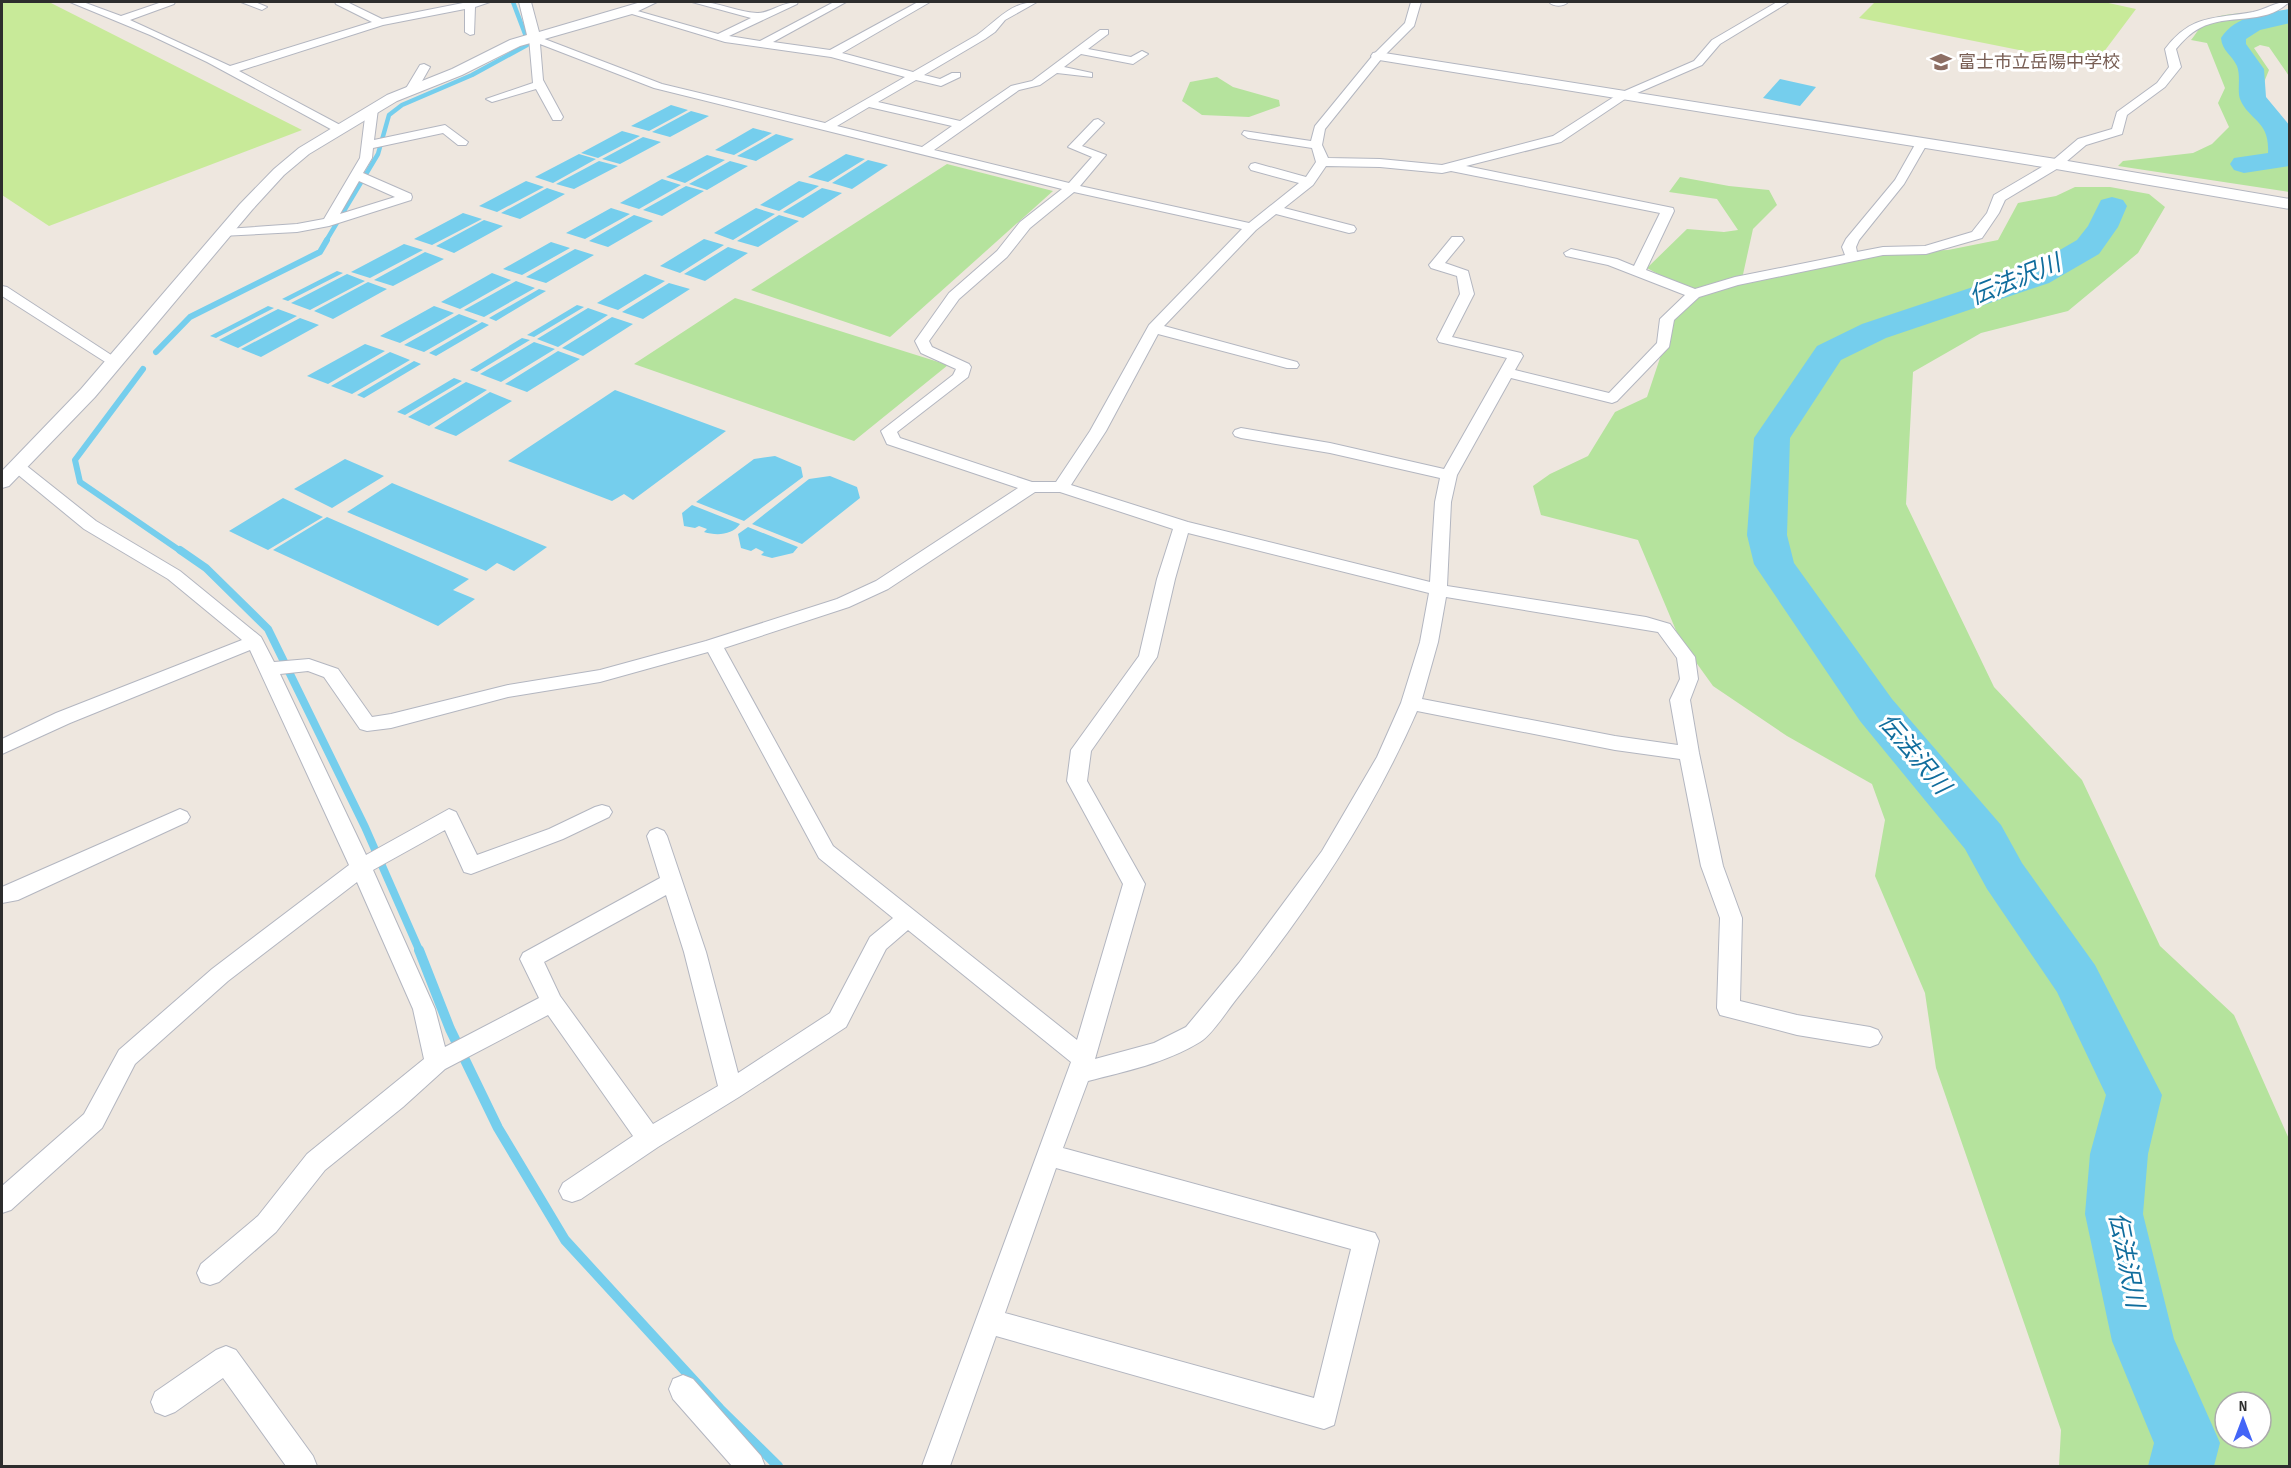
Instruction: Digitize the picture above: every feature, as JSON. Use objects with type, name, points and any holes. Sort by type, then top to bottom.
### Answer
[{"type":"street","points":[[75,2],[154,33],[229,70],[338,129]]},
{"type":"street","points":[[120,20],[170,2]]},
{"type":"street","points":[[246,2],[262,7]]},
{"type":"street","points":[[345,2],[381,22]]},
{"type":"street","points":[[229,70],[442,5],[485,2]]},
{"type":"street","points":[[525,2],[533,38],[537,80],[557,117]]},
{"type":"street","points":[[2,482],[88,393],[279,172],[304,151],[372,109],[411,90],[457,72],[515,43],[651,2]]},
{"type":"street","points":[[697,2],[760,17]]},
{"type":"street","points":[[719,37],[793,2]]},
{"type":"street","points":[[764,43],[841,2]]},
{"type":"street","points":[[827,127],[981,37],[991,30],[1001,18],[1032,2]]},
{"type":"street","points":[[1316,145],[1319,129],[1378,56],[1410,24],[1416,2]]},
{"type":"street","points":[[1554,2],[1563,2]]},
{"type":"street","points":[[1322,162],[1380,163],[1442,169],[1557,139],[1624,95],[1698,63],[1716,42],[1784,2]]},
{"type":"street","points":[[1508,373],[1612,398],[1627,386],[1665,344],[1667,319],[1694,294],[1735,281],[1817,266],[1852,256],[1883,251],[1926,250],[1977,235],[1993,213],[1999,198],[2056,164],[2082,142],[2118,131],[2121,114],[2161,85],[2175,68],[2170,49],[2176,38],[2192,20],[2209,13],[2228,10],[2263,11],[2278,7],[2284,2]]},
{"type":"street","points":[[898,3],[920,4]]},
{"type":"street","points":[[470,4],[470,32]]},
{"type":"street","points":[[832,54],[920,4]]},
{"type":"street","points":[[627,11],[719,37],[832,54],[941,82],[956,75]]},
{"type":"street","points":[[923,152],[959,124],[1015,88],[1036,83],[1104,32]]},
{"type":"street","points":[[533,38],[658,86],[1072,188],[1251,227]]},
{"type":"street","points":[[1080,51],[1133,60],[1142,54]]},
{"type":"street","points":[[1378,56],[2056,164],[2289,204]]},
{"type":"street","points":[[411,90],[424,67]]},
{"type":"street","points":[[1055,69],[1088,75]]},
{"type":"street","points":[[492,99],[539,85]]},
{"type":"street","points":[[867,103],[959,124]]},
{"type":"street","points":[[331,221],[362,177],[369,145],[372,109]]},
{"type":"street","points":[[1098,123],[1074,147],[1100,156],[1072,188],[1025,225],[1002,254],[954,296],[922,341],[926,350],[964,367],[960,377],[889,431],[893,441],[1031,487],[1061,487],[1182,526],[1438,590],[1646,623],[1664,628],[1686,657],[1689,679],[1680,700],[1689,753],[1712,866],[1731,918],[1728,1008],[1797,1025],[1870,1037]]},
{"type":"street","points":[[369,145],[444,129],[462,142]]},
{"type":"street","points":[[1061,487],[1098,431],[1154,328],[1251,227],[1310,182],[1322,162],[1320,150],[1316,145],[1248,134]]},
{"type":"street","points":[[1852,256],[1849,247],[1853,239],[1900,181],[1921,144]]},
{"type":"street","points":[[1450,166],[1668,211],[1638,272]]},
{"type":"street","points":[[1255,167],[1310,182]]},
{"type":"street","points":[[226,233],[297,228],[331,221],[406,197],[362,177]]},
{"type":"street","points":[[1275,210],[1349,229]]},
{"type":"street","points":[[1081,1066],[1160,1051],[1194,1034],[1247,969],[1329,857],[1387,757],[1411,703],[1429,642],[1438,590],[1443,502],[1449,475],[1516,356],[1444,339],[1467,294],[1463,274],[1436,266],[1457,240]]},
{"type":"street","points":[[1571,253],[1612,262],[1694,294]]},
{"type":"street","points":[[2,290],[115,362]]},
{"type":"street","points":[[1154,328],[1292,365]]},
{"type":"street","points":[[1241,433],[1330,448],[1449,475]]},
{"type":"street","points":[[17,466],[90,525],[174,575],[255,640],[361,867],[424,1009],[437,1062]]},
{"type":"street","points":[[267,669],[309,665],[331,673],[367,724],[391,721],[508,692],[600,676],[713,645],[843,603],[882,585],[1031,487]]},
{"type":"street","points":[[936,1467],[1081,1066],[1134,884],[1077,781],[1081,750],[1148,657],[1166,579],[1182,526]]},
{"type":"street","points":[[2,747],[63,718],[255,640]]},
{"type":"street","points":[[713,645],[826,852],[1081,1066]]},
{"type":"street","points":[[1411,703],[1615,743],[1689,753]]},
{"type":"street","points":[[2,1202],[93,1121],[127,1057],[220,975],[361,867],[423,835],[449,817],[471,866],[556,834],[602,812]]},
{"type":"street","points":[[2,895],[9,894],[180,817]]},
{"type":"street","points":[[657,836],[695,952],[731,1090]]},
{"type":"street","points":[[649,1139],[552,1002],[531,959],[671,882]]},
{"type":"street","points":[[572,1191],[649,1139],[731,1090],[838,1020],[878,943],[907,918]]},
{"type":"street","points":[[210,1273],[267,1224],[316,1162],[394,1100],[437,1062],[552,1002]]},
{"type":"street","points":[[988,1321],[1324,1415],[1366,1241],[1048,1155]]},
{"type":"street","points":[[165,1402],[226,1359],[303,1467]]},
{"type":"street","points":[[683,1389],[751,1467]]},
{"type":"green space","points":[[2,2],[49,2],[302,130],[49,226],[2,195]]},
{"type":"green space","points":[[1875,2],[2104,2],[2136,9],[2094,65],[1859,18]]},
{"type":"green space","points":[[2289,10],[2289,76],[2269,47],[2260,45],[2254,48],[2269,70],[2258,97],[2270,118],[2289,131],[2289,192],[2118,166],[2123,161],[2193,153],[2212,144],[2229,127],[2218,103],[2225,88],[2207,43],[2191,40],[2212,18],[2233,14]]},
{"type":"green space","points":[[1217,77],[1233,87],[1279,100],[1280,106],[1249,117],[1202,115],[1182,101],[1190,82]]},
{"type":"green space","points":[[947,164],[1053,191],[890,337],[751,290]]},
{"type":"green space","points":[[1680,177],[1729,186],[1769,190],[1777,205],[1753,229],[1742,279],[1871,253],[1948,250],[1998,240],[2018,203],[2056,196],[2075,187],[2110,187],[2149,194],[2165,207],[2138,253],[2068,311],[1981,333],[1913,372],[1906,504],[1994,687],[2082,780],[2160,946],[2234,1015],[2289,1139],[2289,1466],[2059,1466],[2061,1430],[1936,1068],[1925,993],[1875,876],[1885,820],[1872,784],[1787,736],[1713,686],[1680,640],[1638,540],[1541,515],[1533,486],[1550,474],[1588,456],[1615,412],[1647,397],[1674,316],[1694,294],[1647,268],[1687,229],[1724,232],[1738,230],[1717,199],[1669,192]]},
{"type":"green space","points":[[735,298],[948,365],[854,441],[634,364]]},
{"type":"water","points":[[1780,79],[1816,87],[1800,106],[1763,98]]},
{"type":"water","points":[[671,105],[688,110],[649,131],[631,126]]},
{"type":"water","points":[[691,111],[709,116],[670,137],[652,132]]},
{"type":"water","points":[[753,128],[772,133],[734,155],[715,150]]},
{"type":"water","points":[[622,131],[640,136],[598,158],[581,153]]},
{"type":"water","points":[[776,134],[794,139],[756,161],[737,156]]},
{"type":"water","points":[[643,137],[661,142],[620,164],[602,159]]},
{"type":"water","points":[[579,154],[596,159],[553,183],[535,177]]},
{"type":"water","points":[[846,154],[865,159],[828,182],[808,177]]},
{"type":"water","points":[[707,155],[725,160],[685,183],[666,177]]},
{"type":"water","points":[[868,160],[888,165],[852,189],[832,183]]},
{"type":"water","points":[[599,161],[618,166],[574,189],[556,184]]},
{"type":"water","points":[[730,161],[748,166],[707,190],[689,184]]},
{"type":"water","points":[[662,179],[681,185],[639,209],[620,203]]},
{"type":"water","points":[[526,181],[544,187],[497,212],[479,206]]},
{"type":"water","points":[[799,181],[819,186],[779,211],[760,205]]},
{"type":"water","points":[[686,186],[704,191],[662,216],[643,210]]},
{"type":"water","points":[[547,188],[565,194],[520,219],[501,213]]},
{"type":"water","points":[[822,188],[842,193],[803,218],[783,212]]},
{"type":"water","points":[[611,208],[630,214],[585,239],[566,233]]},
{"type":"water","points":[[756,208],[775,214],[733,240],[714,233]]},
{"type":"water","points":[[463,213],[482,219],[432,245],[414,239]]},
{"type":"water","points":[[634,215],[653,221],[608,247],[589,241]]},
{"type":"water","points":[[779,215],[799,221],[758,247],[737,241]]},
{"type":"water","points":[[484,220],[503,226],[454,253],[436,246]]},
{"type":"water","points":[[704,239],[724,245],[680,273],[660,266]]},
{"type":"water","points":[[551,242],[570,248],[522,275],[503,269]]},
{"type":"water","points":[[404,244],[423,250],[370,278],[351,272]]},
{"type":"water","points":[[728,247],[748,253],[705,281],[684,274]]},
{"type":"water","points":[[575,249],[594,255],[546,283],[526,277]]},
{"type":"water","points":[[425,252],[444,259],[393,286],[374,280]]},
{"type":"water","points":[[337,271],[343,273],[288,301],[282,299]]},
{"type":"water","points":[[492,273],[511,280],[460,309],[441,302]]},
{"type":"water","points":[[347,274],[365,281],[310,310],[291,303]]},
{"type":"water","points":[[645,274],[665,281],[618,310],[597,303]]},
{"type":"water","points":[[516,281],[535,288],[484,317],[464,310]]},
{"type":"water","points":[[368,282],[387,289],[333,319],[314,311]]},
{"type":"water","points":[[669,283],[690,289],[643,319],[622,312]]},
{"type":"water","points":[[539,289],[546,291],[496,321],[489,318]]},
{"type":"water","points":[[577,305],[584,307],[534,337],[527,335]]},
{"type":"water","points":[[268,306],[274,308],[216,338],[210,336]]},
{"type":"water","points":[[434,306],[454,313],[400,343],[380,336]]},
{"type":"water","points":[[588,308],[608,315],[558,347],[537,339]]},
{"type":"water","points":[[278,309],[297,316],[238,348],[219,340]]},
{"type":"water","points":[[459,314],[478,321],[424,352],[404,345]]},
{"type":"water","points":[[612,317],[633,324],[583,356],[562,348]]},
{"type":"water","points":[[300,318],[319,325],[261,357],[241,349]]},
{"type":"water","points":[[482,322],[489,325],[436,356],[429,353]]},
{"type":"water","points":[[522,338],[530,340],[477,372],[470,370]]},
{"type":"water","points":[[534,342],[555,349],[501,382],[480,374]]},
{"type":"water","points":[[365,344],[385,351],[328,384],[307,376]]},
{"type":"water","points":[[558,351],[580,359],[527,392],[505,384]]},
{"type":"water","points":[[390,352],[410,360],[352,394],[331,386]]},
{"type":"water","points":[[414,361],[421,364],[364,398],[357,395]]},
{"type":"water","points":[[454,378],[462,381],[405,415],[397,412]]},
{"type":"water","points":[[466,382],[487,390],[429,426],[408,417]]},
{"type":"water","points":[[615,390],[726,431],[633,500],[624,494],[612,501],[508,461]]},
{"type":"water","points":[[490,392],[512,401],[456,436],[434,428]]},
{"type":"water","points":[[775,456],[801,467],[803,477],[744,521],[696,502],[754,459]]},
{"type":"water","points":[[345,459],[384,476],[332,508],[294,489]]},
{"type":"water","points":[[830,476],[857,487],[860,498],[802,544],[752,524],[809,479]]},
{"type":"water","points":[[392,483],[547,547],[514,571],[497,563],[486,571],[347,512]]},
{"type":"water","points":[[283,498],[323,517],[268,550],[229,531]]},
{"type":"water","points":[[692,505],[740,524],[729,532],[719,534],[704,532],[707,529],[699,526],[695,528],[684,526],[682,513]]},
{"type":"water","points":[[327,517],[469,579],[453,590],[475,599],[438,626],[273,550]]},
{"type":"water","points":[[748,527],[798,547],[793,553],[772,558],[761,555],[764,552],[756,548],[751,551],[741,548],[738,534]]},
{"type":"waterway","points":[[326,241],[378,154],[389,115],[402,105],[472,75],[527,45],[527,39],[513,2]]},
{"type":"waterway","name":"伝法沢川","points":[[2244,164],[2281,160],[2283,150],[2276,126],[2253,98],[2251,69],[2234,46],[2233,38],[2252,25],[2290,16]]},
{"type":"waterway","name":"伝法沢川","points":[[2112,206],[2103,227],[2088,247],[2038,276],[1874,331],[1829,353],[1772,438],[1767,535],[1774,564],[1876,710],[1984,838],[2004,876],[2077,980],[2134,1095],[2119,1154],[2114,1214],[2143,1341],[2187,1443],[2181,1466]]},
{"type":"waterway","points":[[156,352],[190,317],[320,252],[327,240]]},
{"type":"waterway","points":[[143,369],[75,460],[80,482],[182,552]]},
{"type":"waterway","points":[[180,550],[206,568],[268,629],[365,827],[420,952]]},
{"type":"waterway","points":[[419,950],[450,1029],[498,1128],[565,1240],[720,1409],[778,1466]]},
{"type":"place","name":"富士市立岳陽中学校","points":[[1941,62]]}]
